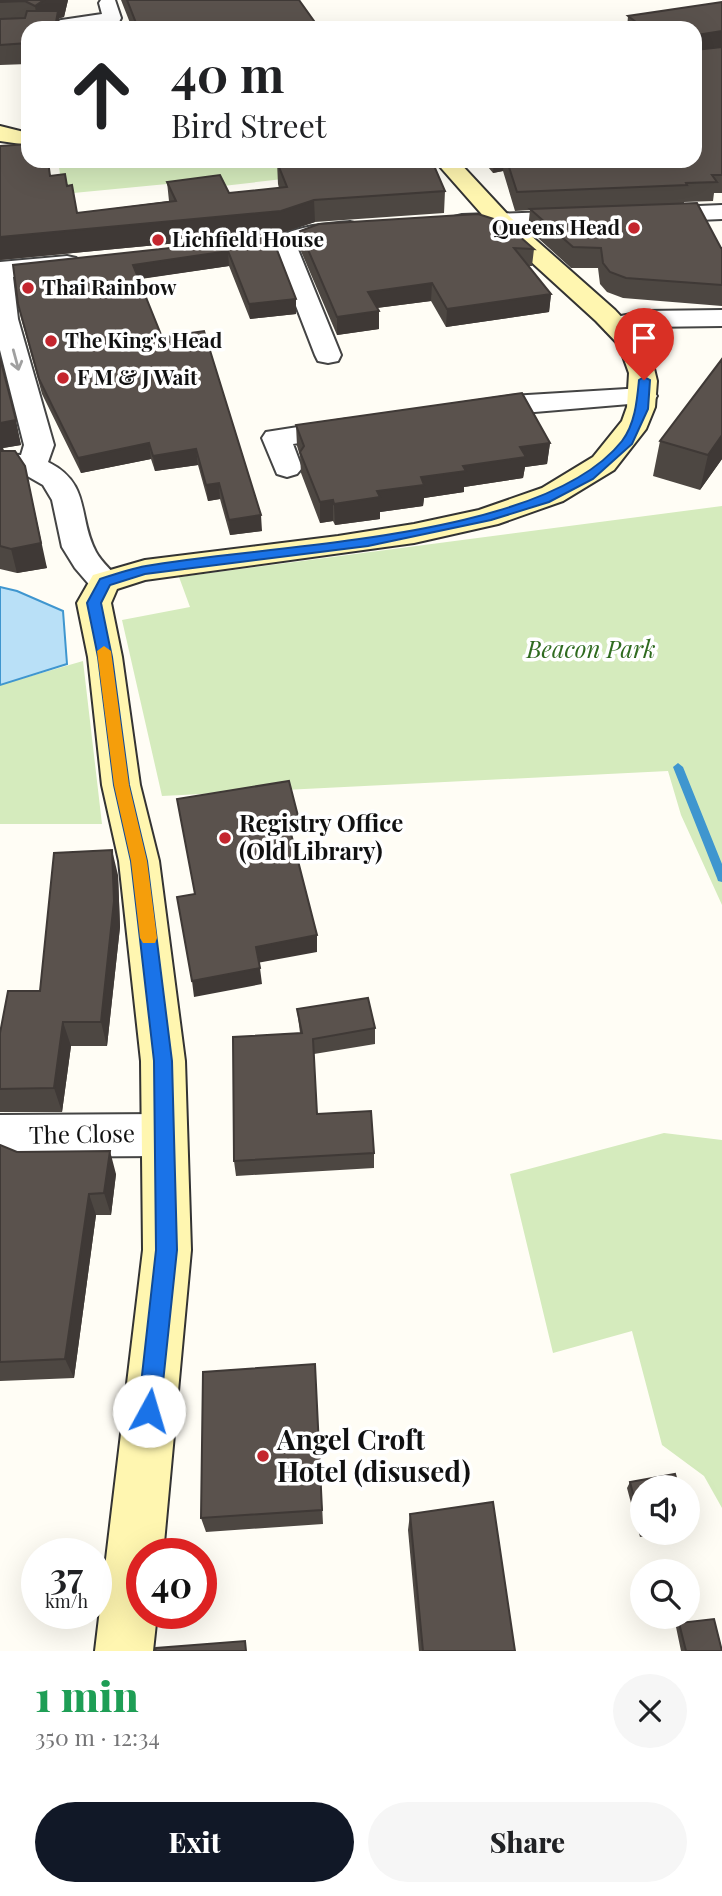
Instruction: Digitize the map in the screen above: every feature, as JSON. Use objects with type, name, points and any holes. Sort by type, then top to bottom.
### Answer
[{"type":"street","points":[[93,21],[112,18],[108,3]]},
{"type":"street","points":[[1,142],[21,140]]},
{"type":"street","points":[[1,142],[21,144]]},
{"type":"street","points":[[124,1651],[167,1250],[163,1061],[139,861],[121,785],[105,657],[94,603],[104,582],[145,570],[368,542],[491,516],[544,499],[589,476],[628,442],[642,409],[644,380],[638,355],[615,325],[501,221],[465,186],[451,168]]},
{"type":"street","points":[[631,216],[722,212]]},
{"type":"street","points":[[432,223],[605,217]]},
{"type":"street","points":[[328,355],[273,244],[315,232],[367,228]]},
{"type":"street","points":[[32,466],[39,445],[5,319],[0,270],[96,260]]},
{"type":"street","points":[[615,325],[646,319],[722,318]]},
{"type":"street","points":[[442,414],[511,404],[643,396]]},
{"type":"street","points":[[287,468],[276,438],[373,424]]},
{"type":"street","points":[[0,463],[32,466],[51,477],[64,492],[78,549],[104,582]]},
{"type":"street","name":"The Close","points":[[0,1136],[163,1135]]},
{"type":"green space","points":[[59,168],[291,168],[292,178],[170,192],[167,184],[63,194]]},
{"type":"green space","name":"Beacon Park","points":[[722,506],[722,905],[681,815],[668,771],[162,796],[122,620],[190,607],[179,577]]},
{"type":"green space","points":[[83,661],[102,824],[0,824],[0,685]]},
{"type":"green space","points":[[664,1133],[722,1140],[722,1508],[704,1476],[662,1445],[632,1331],[553,1353],[510,1174]]},
{"type":"water","points":[[0,587],[17,591],[63,611],[67,664],[0,685]]},
{"type":"building","points":[[0,0],[44,0],[35,6],[25,1]]},
{"type":"building","points":[[127,0],[299,0],[314,21],[135,21]]},
{"type":"building","points":[[722,2],[722,31],[702,34],[702,21],[635,21],[628,16]]},
{"type":"building","points":[[27,11],[58,11],[56,21],[21,21],[21,44],[0,45],[0,19],[25,18]]},
{"type":"building","points":[[722,47],[722,175],[712,175],[717,182],[517,192],[509,168],[702,168],[702,49]]},
{"type":"building","points":[[21,144],[21,168],[49,168],[50,176],[65,174],[67,186],[72,185],[77,213],[176,201],[167,182],[220,175],[229,193],[287,187],[279,168],[435,168],[445,191],[314,200],[281,211],[0,237],[0,146]]},
{"type":"building","points":[[697,203],[722,248],[722,285],[626,278],[610,272],[603,263],[601,248],[573,247],[530,209]]},
{"type":"building","points":[[478,214],[503,222],[534,249],[514,248],[551,294],[447,309],[432,283],[368,292],[379,311],[337,317],[300,231],[319,224]]},
{"type":"building","points":[[272,237],[296,299],[249,304],[228,251],[133,265],[162,337],[204,331],[261,515],[229,520],[219,483],[206,485],[196,449],[153,456],[149,443],[78,458],[39,379],[18,304],[13,265]]},
{"type":"building","points":[[0,358],[16,420],[0,423]]},
{"type":"building","points":[[722,359],[722,435],[708,455],[660,441]]},
{"type":"building","points":[[522,393],[550,443],[520,447],[526,457],[463,466],[466,471],[421,477],[424,485],[377,491],[380,497],[334,504],[333,500],[320,502],[300,452],[304,446],[296,425]]},
{"type":"building","points":[[0,451],[15,451],[25,466],[41,543],[11,549],[0,546]]},
{"type":"building","points":[[289,781],[298,816],[287,818],[317,935],[256,947],[260,968],[192,981],[177,897],[195,894],[177,799]]},
{"type":"building","points":[[112,850],[114,901],[101,1022],[63,1022],[54,1088],[0,1089],[0,1033],[8,991],[40,991],[54,853]]},
{"type":"building","points":[[368,998],[375,1028],[313,1039],[317,1114],[371,1111],[374,1153],[234,1161],[233,1037],[302,1033],[297,1009]]},
{"type":"building","points":[[0,1145],[17,1152],[110,1151],[104,1193],[89,1194],[65,1359],[0,1362]]},
{"type":"building","name":"Angel Croft Hotel (disused)","points":[[315,1364],[322,1510],[201,1518],[203,1372]]},
{"type":"building","points":[[493,1502],[515,1651],[423,1651],[410,1514]]},
{"type":"building","points":[[714,1619],[722,1651],[686,1651],[680,1629],[700,1629],[700,1621]]},
{"type":"building","points":[[245,1641],[246,1651],[155,1651],[156,1648]]},
{"type":"waterway","points":[[678,767],[722,878]]},
{"type":"slow traffic","points":[[104,651],[121,785],[139,861],[149,938]]},
{"type":"place","name":"Queens Head","points":[[634,228]]},
{"type":"place","name":"Lichfield House","points":[[158,240]]},
{"type":"place","name":"Thai Rainbow","points":[[28,288]]},
{"type":"place","name":"The King's Head","points":[[51,341]]},
{"type":"place","name":"F M & J Wait","points":[[63,378]]},
{"type":"place","name":"Registry Office (Old Library)","points":[[225,838]]},
{"type":"place","name":"Angel Croft Hotel (disused)","points":[[263,1456]]},
{"type":"route","points":[[149,1411],[167,1250],[163,1061],[139,861],[121,785],[105,657],[94,603],[104,582],[145,570],[368,542],[491,516],[544,499],[589,476],[628,442],[642,409],[644,380]]}]
